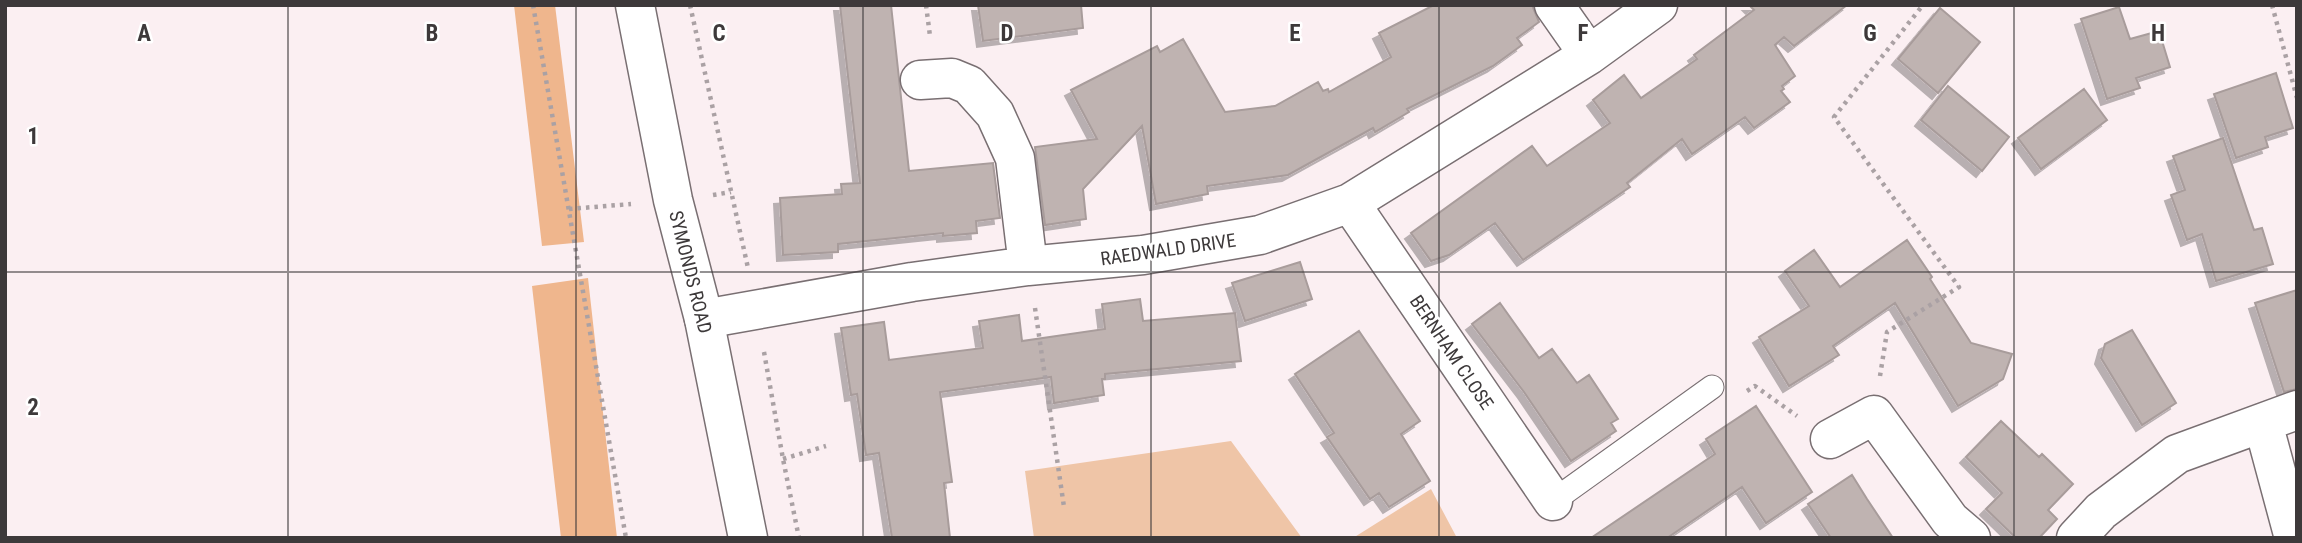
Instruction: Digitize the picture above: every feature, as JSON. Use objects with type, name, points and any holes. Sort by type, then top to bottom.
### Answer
[{"type":"street","name":"SYMONDS ROAD","points":[[635,5],[673,200],[704,319],[748,538]]},
{"type":"street","points":[[1554,5],[1589,55]]},
{"type":"street","name":"RAEDWALD DRIVE","points":[[704,319],[912,282],[1028,266],[1143,255],[1260,235],[1350,203],[1589,55],[1658,5]]},
{"type":"street","points":[[920,80],[952,78],[969,85],[995,114],[1015,158],[1028,266]]},
{"type":"street","name":"BERNHAM CLOSE","points":[[1350,203],[1553,501]]},
{"type":"street","points":[[1830,439],[1874,415],[1950,520],[1971,538]]},
{"type":"street","points":[[2076,538],[2101,511],[2177,454],[2280,417],[2294,538]]},
{"type":"lane","points":[[1553,501],[1712,387]]},
{"type":"path","points":[[533,5],[626,538]]},
{"type":"path","points":[[1874,415],[1887,332],[1959,287],[1835,117],[1923,5]]},
{"type":"path","points":[[2272,5],[2297,98]]},
{"type":"path","points":[[569,209],[673,200]]},
{"type":"path","points":[[1028,266],[1064,507]]},
{"type":"path","points":[[783,459],[826,446]]},
{"type":"shaded area","points":[[514,5],[555,5],[584,242],[542,246]]},
{"type":"shaded area","points":[[588,278],[617,538],[561,538],[532,286]]},
{"type":"shaded area","points":[[1231,441],[1302,538],[1034,538],[1025,471]]},
{"type":"shaded area","points":[[1431,489],[1457,538],[1353,538]]},
{"type":"building","points":[[840,5],[891,5],[909,171],[993,163],[1000,218],[976,221],[977,233],[943,236],[943,233],[838,244],[838,252],[783,255],[780,198],[842,194],[841,184],[860,183]]},
{"type":"building","points":[[978,5],[1081,5],[1083,28],[983,41]]},
{"type":"building","points":[[1434,5],[1532,5],[1539,22],[1517,38],[1522,45],[1493,66],[1407,109],[1409,112],[1375,132],[1373,128],[1288,175],[1207,186],[1208,194],[1156,204],[1142,126],[1083,189],[1086,219],[1045,225],[1035,147],[1097,139],[1071,90],[1157,46],[1160,52],[1183,39],[1225,112],[1275,106],[1318,82],[1323,91],[1328,89],[1329,92],[1391,57],[1379,33]]},
{"type":"building","points":[[1749,5],[1847,5],[1794,46],[1784,37],[1775,45],[1795,76],[1782,86],[1784,89],[1781,91],[1790,102],[1754,128],[1745,117],[1692,154],[1682,139],[1627,183],[1630,187],[1523,260],[1495,223],[1449,255],[1431,261],[1411,233],[1532,146],[1547,166],[1610,123],[1593,100],[1624,75],[1641,98],[1697,59],[1694,55],[1754,10]]},
{"type":"building","points":[[2119,7],[2130,39],[2159,31],[2170,67],[2136,78],[2140,88],[2107,99],[2081,19]]},
{"type":"building","points":[[1940,8],[1980,42],[1938,93],[1898,59]]},
{"type":"building","points":[[2276,73],[2293,128],[2265,137],[2268,147],[2236,158],[2214,94]]},
{"type":"building","points":[[1948,86],[2009,137],[1982,171],[1921,120]]},
{"type":"building","points":[[2084,89],[2107,120],[2041,169],[2018,138]]},
{"type":"building","points":[[2223,138],[2254,230],[2262,228],[2273,264],[2216,281],[2202,234],[2187,240],[2171,195],[2185,190],[2173,156]]},
{"type":"building","points":[[1907,240],[1971,343],[2012,354],[2003,379],[1958,406],[1895,303],[1833,346],[1839,355],[1789,386],[1759,337],[1809,306],[1785,271],[1814,250],[1840,287]]},
{"type":"building","points":[[1300,262],[1312,299],[1245,321],[1232,283]]},
{"type":"building","points":[[2297,290],[2297,389],[2284,392],[2255,303]]},
{"type":"building","points":[[1140,299],[1143,321],[1235,313],[1241,361],[1105,374],[1105,379],[1102,379],[1104,395],[1054,403],[1051,377],[940,392],[952,482],[944,483],[950,538],[892,538],[879,453],[866,455],[857,394],[851,395],[841,328],[884,322],[889,360],[983,348],[979,321],[1019,315],[1022,341],[1105,329],[1102,304]]},
{"type":"building","points":[[1500,303],[1539,358],[1552,349],[1577,383],[1589,375],[1618,419],[1611,423],[1616,431],[1571,461],[1524,392],[1472,324]]},
{"type":"building","points":[[2132,330],[2176,403],[2142,425],[2101,358],[2105,344]]},
{"type":"building","points":[[1359,331],[1420,421],[1401,434],[1430,481],[1389,507],[1379,493],[1370,499],[1327,437],[1334,433],[1295,374]]},
{"type":"building","points":[[1756,406],[1812,492],[1766,523],[1742,487],[1667,538],[1591,538],[1715,454],[1706,439]]},
{"type":"building","points":[[2001,421],[2039,457],[2042,454],[2073,484],[2048,510],[2057,519],[2039,538],[2016,538],[1986,509],[2002,493],[1966,457]]},
{"type":"building","points":[[1852,475],[1893,538],[1831,538],[1808,504]]}]
